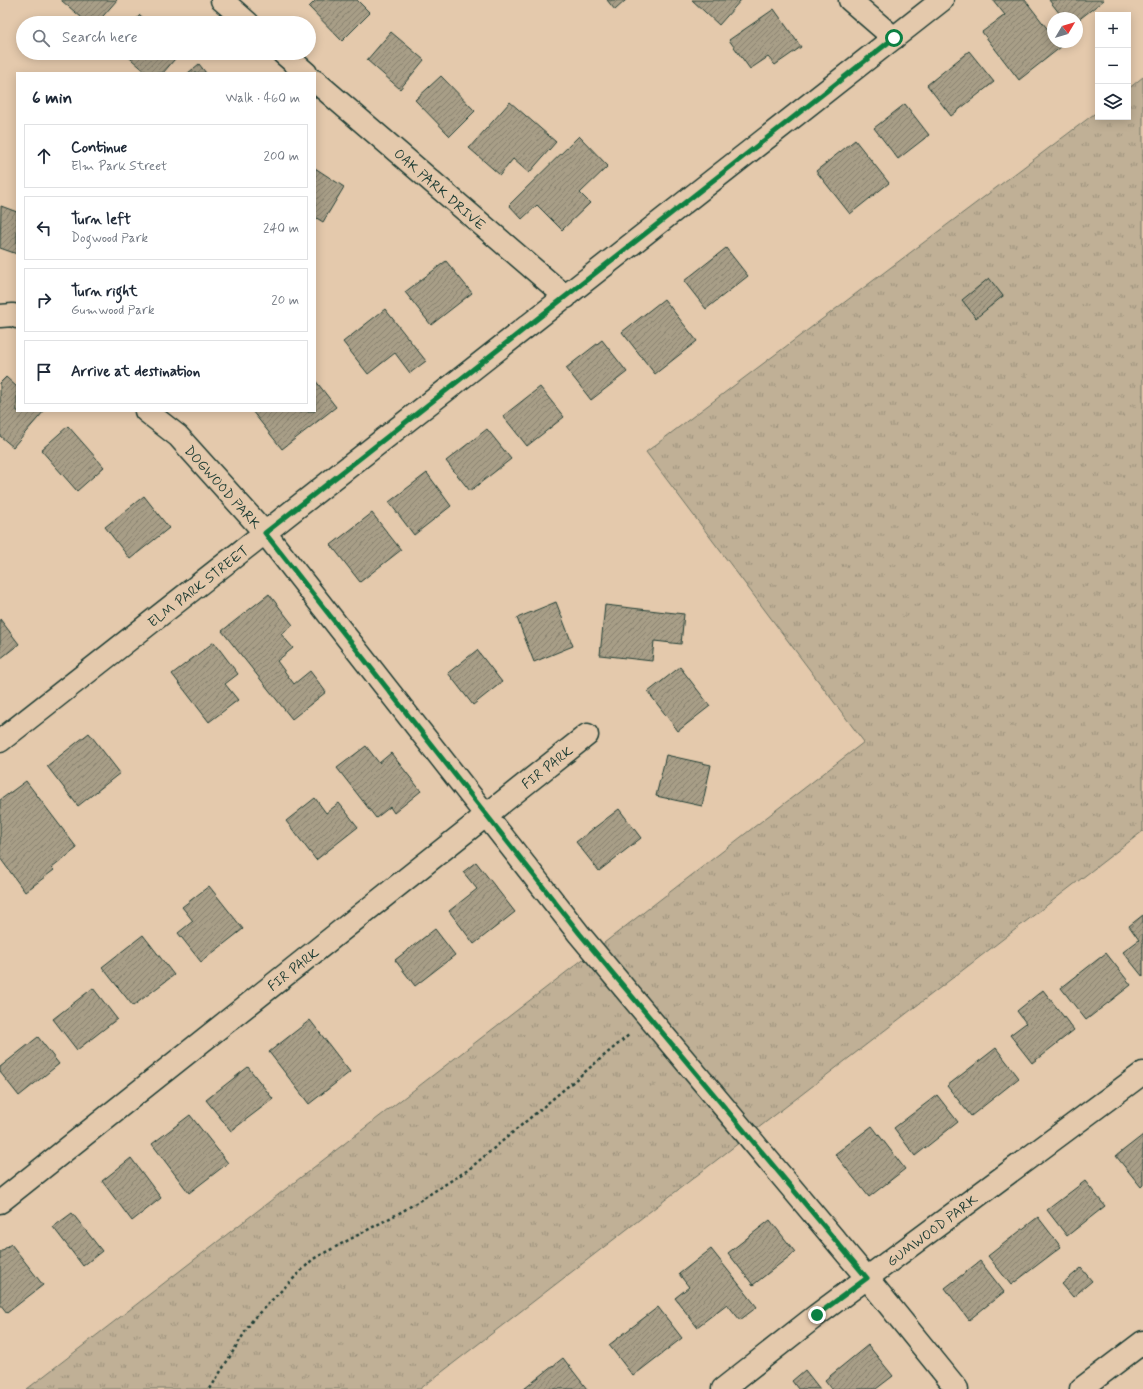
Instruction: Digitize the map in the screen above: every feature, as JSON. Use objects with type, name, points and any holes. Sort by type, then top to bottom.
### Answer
[{"type":"street","points":[[222,0],[240,16]]},
{"type":"street","points":[[850,0],[894,38]]},
{"type":"street","name":"ELM PARK STREET","points":[[0,741],[942,0]]},
{"type":"street","points":[[291,60],[305,72]]},
{"type":"street","name":"OAK PARK DRIVE","points":[[316,82],[566,297]]},
{"type":"street","points":[[0,316],[16,317]]},
{"type":"street","name":"DOGWOOD PARK","points":[[147,412],[178,436],[265,533],[580,934],[867,1278],[957,1389]]},
{"type":"street","name":"FIR PARK","points":[[0,1202],[587,735]]},
{"type":"street","name":"GUMWOOD PARK","points":[[723,1389],[867,1278],[1143,1073]]},
{"type":"street","points":[[1081,1389],[1143,1342]]},
{"type":"path","points":[[210,1389],[253,1319],[313,1259],[403,1211],[468,1170],[650,1018]]},
{"type":"green space","points":[[1143,77],[1143,831],[420,1389],[27,1389],[864,742],[646,452],[1095,113],[1095,120],[1131,120],[1131,87]]},
{"type":"building","points":[[117,0],[103,16],[80,16],[62,1]]},
{"type":"building","points":[[316,0],[357,0],[370,13],[342,41],[309,7]]},
{"type":"building","points":[[607,0],[626,0],[615,10]]},
{"type":"building","points":[[692,0],[741,0],[719,25]]},
{"type":"building","points":[[993,0],[1025,0],[1047,28],[1047,48],[1060,48],[1019,80],[982,32],[1005,15]]},
{"type":"building","points":[[1049,0],[1104,0],[1083,16],[1083,12],[1058,12]]},
{"type":"building","points":[[774,9],[801,47],[775,65],[768,57],[750,69],[729,40]]},
{"type":"building","points":[[391,32],[424,60],[400,89],[367,60]]},
{"type":"building","points":[[969,51],[994,82],[951,116],[927,85]]},
{"type":"building","points":[[132,60],[174,60],[164,72],[146,72]]},
{"type":"building","points":[[199,64],[205,72],[189,72]]},
{"type":"building","points":[[441,76],[475,111],[450,136],[415,100]]},
{"type":"building","points":[[510,102],[556,142],[529,173],[513,159],[500,175],[469,148]]},
{"type":"building","points":[[905,104],[929,135],[898,159],[874,128]]},
{"type":"building","points":[[579,136],[608,166],[580,193],[590,203],[562,230],[537,205],[522,219],[509,205]]},
{"type":"building","points":[[855,140],[889,183],[850,214],[816,171]]},
{"type":"building","points":[[316,169],[344,187],[323,222],[316,218]]},
{"type":"building","points":[[1,206],[16,212],[16,254],[0,248]]},
{"type":"building","points":[[726,248],[748,276],[706,309],[684,281]]},
{"type":"building","points":[[446,261],[472,293],[431,325],[405,292]]},
{"type":"building","points":[[989,278],[1003,296],[976,318],[962,300]]},
{"type":"building","points":[[664,299],[697,341],[655,374],[622,332]]},
{"type":"building","points":[[385,309],[426,361],[410,373],[395,353],[368,374],[343,342]]},
{"type":"building","points":[[602,340],[627,372],[591,400],[566,368]]},
{"type":"building","points":[[6,377],[16,386],[16,412],[43,412],[13,447],[0,436],[0,383]]},
{"type":"building","points":[[316,381],[336,407],[282,449],[253,412],[316,412]]},
{"type":"building","points":[[540,387],[564,417],[527,446],[503,416]]},
{"type":"building","points":[[68,426],[104,467],[77,491],[41,450]]},
{"type":"building","points":[[487,429],[511,459],[470,491],[446,461]]},
{"type":"building","points":[[427,473],[451,506],[414,535],[389,502]]},
{"type":"building","points":[[144,496],[169,528],[130,559],[105,527]]},
{"type":"building","points":[[372,513],[401,550],[360,582],[331,545]]},
{"type":"building","points":[[269,594],[293,625],[281,634],[293,648],[277,661],[294,684],[310,671],[326,692],[292,719],[222,631]]},
{"type":"building","points":[[556,602],[573,646],[534,662],[517,618]]},
{"type":"building","points":[[605,605],[684,614],[681,644],[654,641],[652,661],[600,655]]},
{"type":"building","points":[[0,619],[19,644],[0,659]]},
{"type":"building","points":[[214,642],[238,674],[225,684],[238,700],[209,722],[172,674]]},
{"type":"building","points":[[477,650],[502,682],[473,705],[448,673]]},
{"type":"building","points":[[680,667],[710,706],[678,731],[648,692]]},
{"type":"building","points":[[89,733],[120,773],[78,806],[47,766]]},
{"type":"building","points":[[366,746],[379,763],[391,753],[421,791],[394,813],[390,807],[376,818],[337,768]]},
{"type":"building","points":[[666,755],[711,765],[702,806],[656,796]]},
{"type":"building","points":[[26,781],[77,848],[52,868],[54,870],[25,892],[0,858],[0,800]]},
{"type":"building","points":[[315,798],[326,813],[339,803],[358,827],[316,860],[286,821]]},
{"type":"building","points":[[619,809],[641,838],[599,871],[576,842]]},
{"type":"building","points":[[476,862],[515,912],[474,944],[449,911],[477,889],[463,872]]},
{"type":"building","points":[[209,886],[243,929],[201,962],[178,933],[193,921],[182,907]]},
{"type":"building","points":[[1143,915],[1143,977],[1123,952],[1139,940],[1129,926]]},
{"type":"building","points":[[435,929],[455,955],[415,986],[395,960]]},
{"type":"building","points":[[143,935],[174,975],[133,1006],[102,967]]},
{"type":"building","points":[[1106,953],[1131,985],[1086,1020],[1061,988]]},
{"type":"building","points":[[93,988],[117,1019],[77,1050],[53,1019]]},
{"type":"building","points":[[1043,990],[1074,1030],[1032,1063],[1010,1035],[1026,1023],[1017,1011]]},
{"type":"building","points":[[310,1020],[350,1072],[309,1104],[269,1052]]},
{"type":"building","points":[[38,1037],[59,1064],[19,1096],[0,1072],[0,1067]]},
{"type":"building","points":[[996,1048],[1019,1078],[971,1116],[947,1086]]},
{"type":"building","points":[[248,1067],[273,1099],[231,1131],[206,1100]]},
{"type":"building","points":[[937,1095],[958,1122],[915,1156],[894,1128]]},
{"type":"building","points":[[190,1115],[228,1163],[189,1193],[152,1144]]},
{"type":"building","points":[[872,1126],[905,1169],[869,1197],[835,1154]]},
{"type":"building","points":[[1143,1135],[1143,1185],[1141,1187],[1116,1156]]},
{"type":"building","points":[[131,1158],[161,1198],[132,1221],[102,1181]]},
{"type":"building","points":[[1085,1181],[1105,1206],[1067,1236],[1047,1210]]},
{"type":"building","points":[[72,1213],[102,1251],[83,1266],[53,1227]]},
{"type":"building","points":[[1038,1217],[1061,1247],[1011,1285],[988,1256]]},
{"type":"building","points":[[770,1220],[795,1252],[753,1285],[728,1253]]},
{"type":"building","points":[[11,1244],[43,1285],[7,1313],[0,1304],[0,1252]]},
{"type":"building","points":[[711,1249],[757,1307],[740,1320],[727,1304],[697,1327],[675,1298],[689,1287],[679,1274]]},
{"type":"building","points":[[980,1261],[1004,1292],[969,1320],[945,1288]]},
{"type":"building","points":[[1081,1268],[1092,1281],[1073,1297],[1062,1284]]},
{"type":"building","points":[[658,1307],[682,1338],[633,1376],[609,1345]]},
{"type":"building","points":[[868,1345],[893,1376],[876,1389],[832,1389],[825,1380]]},
{"type":"building","points":[[563,1358],[587,1389],[524,1389]]},
{"type":"building","points":[[805,1370],[820,1389],[798,1389],[792,1381]]},
{"type":"route","points":[[817,1315],[867,1278],[580,934],[265,533],[894,38]]}]
